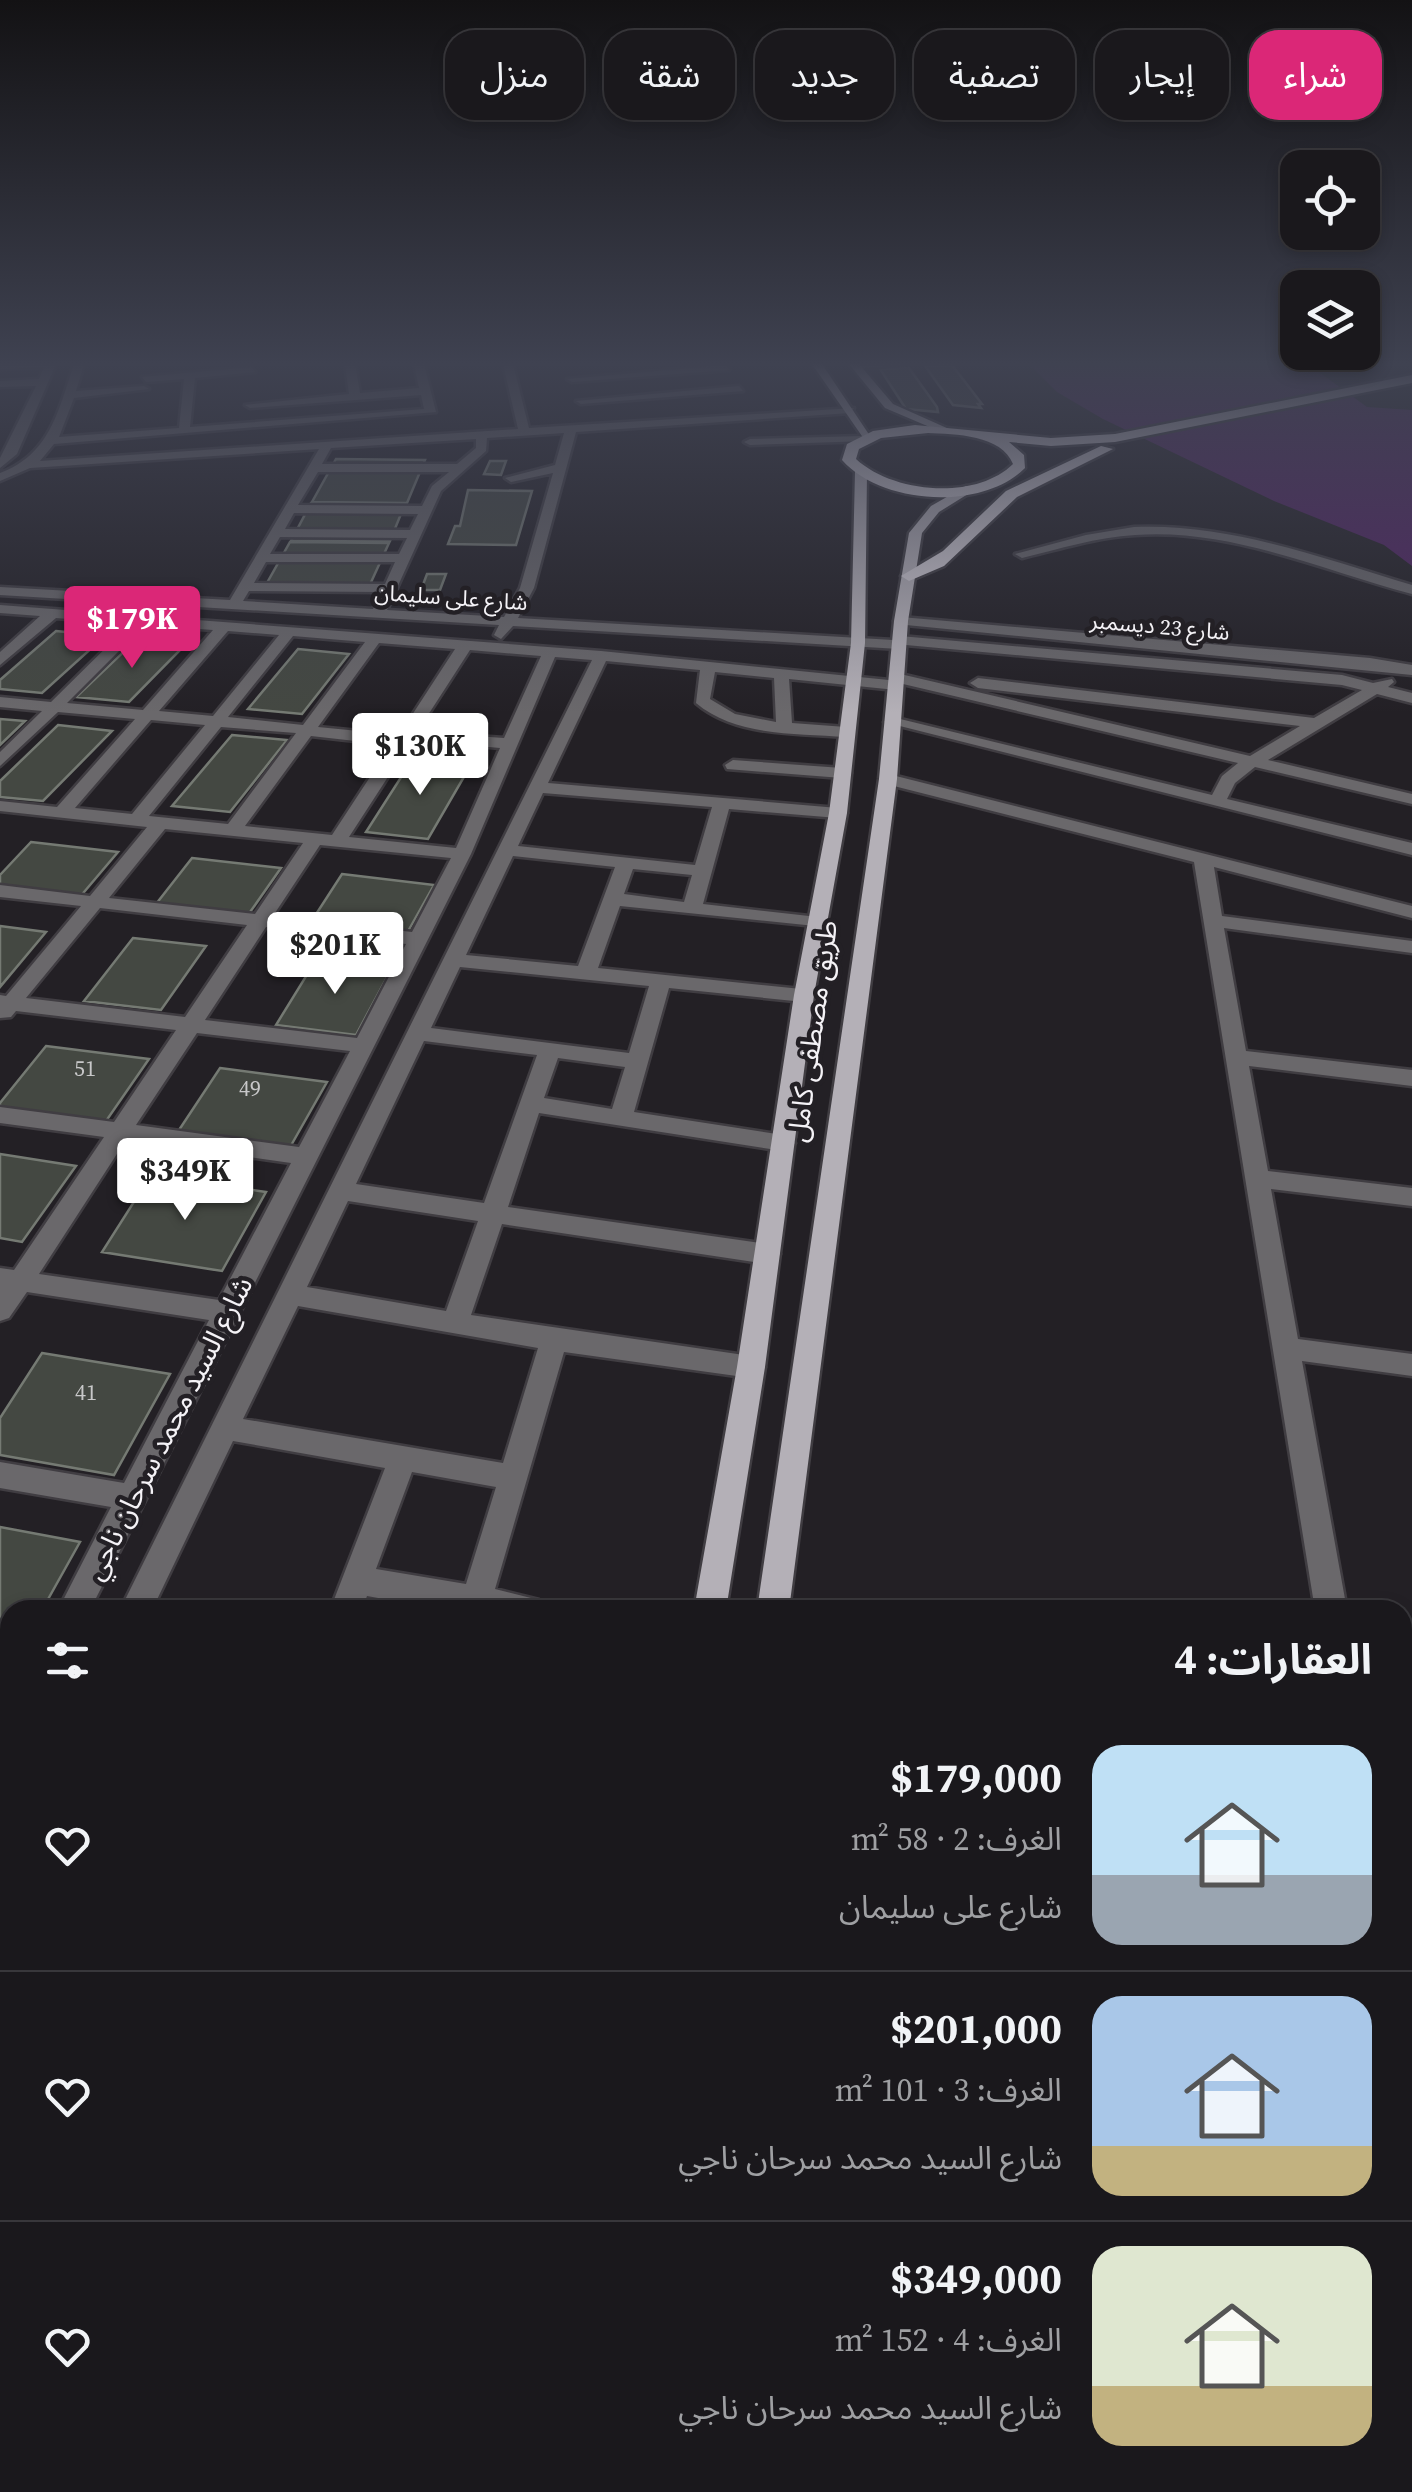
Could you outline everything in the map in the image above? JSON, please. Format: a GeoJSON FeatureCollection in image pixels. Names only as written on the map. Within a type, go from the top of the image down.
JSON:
{"type":"FeatureCollection","features":[{"type":"Feature","properties":{"kind":"highway"},"geometry":{"type":"LineString","coordinates":[[886,480],[909,488],[970,489],[998,480]]}},
{"type":"Feature","properties":{"kind":"highway"},"geometry":{"type":"LineString","coordinates":[[909,576],[948,559],[986,515],[1035,480]]}},
{"type":"Feature","properties":{"kind":"main road","name":"طريق مصطفى كامل"},"geometry":{"type":"LineString","coordinates":[[712,1600],[751,1368],[804,995],[838,813],[858,643],[861,480]]}},
{"type":"Feature","properties":{"kind":"main road","name":"طريق مصطفى كامل"},"geometry":{"type":"LineString","coordinates":[[773,1600],[888,780],[909,576],[920,523],[970,489]]}},
{"type":"Feature","properties":{"kind":"street"},"geometry":{"type":"LineString","coordinates":[[234,606],[307,480]]}},
{"type":"Feature","properties":{"kind":"street"},"geometry":{"type":"LineString","coordinates":[[292,506],[404,480]]}},
{"type":"Feature","properties":{"kind":"street"},"geometry":{"type":"LineString","coordinates":[[292,506],[437,480]]}},
{"type":"Feature","properties":{"kind":"street"},"geometry":{"type":"LineString","coordinates":[[378,614],[420,519],[443,480]]}},
{"type":"Feature","properties":{"kind":"street"},"geometry":{"type":"LineString","coordinates":[[494,648],[527,588],[557,480]]}},
{"type":"Feature","properties":{"kind":"street"},"geometry":{"type":"LineString","coordinates":[[292,506],[318,492]]}},
{"type":"Feature","properties":{"kind":"street"},"geometry":{"type":"LineString","coordinates":[[292,506],[420,519]]}},
{"type":"Feature","properties":{"kind":"street"},"geometry":{"type":"LineString","coordinates":[[292,506],[420,519]]}},
{"type":"Feature","properties":{"kind":"street"},"geometry":{"type":"LineString","coordinates":[[292,506],[420,519]]}},
{"type":"Feature","properties":{"kind":"street"},"geometry":{"type":"LineString","coordinates":[[258,565],[420,519]]}},
{"type":"Feature","properties":{"kind":"street"},"geometry":{"type":"LineString","coordinates":[[1022,554],[1123,532],[1179,532],[1312,560],[1412,590]]}},
{"type":"Feature","properties":{"kind":"street"},"geometry":{"type":"LineString","coordinates":[[258,565],[397,573]]}},
{"type":"Feature","properties":{"kind":"street"},"geometry":{"type":"LineString","coordinates":[[245,586],[390,588]]}},
{"type":"Feature","properties":{"kind":"street","name":"شارع على سليمان"},"geometry":{"type":"LineString","coordinates":[[0,591],[858,643],[900,635]]}},
{"type":"Feature","properties":{"kind":"street"},"geometry":{"type":"LineString","coordinates":[[0,609],[376,637],[854,680],[896,679],[1320,724]]}},
{"type":"Feature","properties":{"kind":"street"},"geometry":{"type":"LineString","coordinates":[[0,660],[53,613]]}},
{"type":"Feature","properties":{"kind":"street"},"geometry":{"type":"LineString","coordinates":[[0,760],[142,620]]}},
{"type":"Feature","properties":{"kind":"street"},"geometry":{"type":"LineString","coordinates":[[61,812],[224,626]]}},
{"type":"Feature","properties":{"kind":"street"},"geometry":{"type":"LineString","coordinates":[[137,820],[290,631]]}},
{"type":"Feature","properties":{"kind":"street","name":"شارع 23 ديسمبر"},"geometry":{"type":"LineString","coordinates":[[900,635],[1409,669]]}},
{"type":"Feature","properties":{"kind":"street","name":"شارع 23 ديسمبر"},"geometry":{"type":"LineString","coordinates":[[900,635],[1379,687],[1412,698]]}},
{"type":"Feature","properties":{"kind":"street"},"geometry":{"type":"LineString","coordinates":[[233,830],[376,637]]}},
{"type":"Feature","properties":{"kind":"street"},"geometry":{"type":"LineString","coordinates":[[0,1311],[10,1280],[120,1131],[260,921],[404,739],[465,646]]}},
{"type":"Feature","properties":{"kind":"street","name":"شارع السيد محمد سرحان ناجي"},"geometry":{"type":"LineString","coordinates":[[141,1600],[539,787],[558,692],[550,652]]}},
{"type":"Feature","properties":{"kind":"street","name":"شارع السيد محمد سرحان ناجي"},"geometry":{"type":"LineString","coordinates":[[79,1600],[462,854],[512,744],[558,692],[600,656]]}},
{"type":"Feature","properties":{"kind":"street"},"geometry":{"type":"LineString","coordinates":[[708,666],[702,700],[708,708],[736,720],[846,732]]}},
{"type":"Feature","properties":{"kind":"street"},"geometry":{"type":"LineString","coordinates":[[1217,801],[1228,780],[1254,760],[1409,669]]}},
{"type":"Feature","properties":{"kind":"street"},"geometry":{"type":"LineString","coordinates":[[781,673],[784,725]]}},
{"type":"Feature","properties":{"kind":"street"},"geometry":{"type":"LineString","coordinates":[[896,679],[1412,799]]}},
{"type":"Feature","properties":{"kind":"street"},"geometry":{"type":"LineString","coordinates":[[0,702],[388,741],[424,736],[512,744]]}},
{"type":"Feature","properties":{"kind":"street"},"geometry":{"type":"LineString","coordinates":[[892,722],[1412,849]]}},
{"type":"Feature","properties":{"kind":"street"},"geometry":{"type":"LineString","coordinates":[[733,766],[842,773]]}},
{"type":"Feature","properties":{"kind":"street"},"geometry":{"type":"LineString","coordinates":[[888,780],[1412,912]]}},
{"type":"Feature","properties":{"kind":"street"},"geometry":{"type":"LineString","coordinates":[[539,787],[838,813]]}},
{"type":"Feature","properties":{"kind":"street"},"geometry":{"type":"LineString","coordinates":[[692,909],[722,804]]}},
{"type":"Feature","properties":{"kind":"street"},"geometry":{"type":"LineString","coordinates":[[3,810],[61,812],[462,854]]}},
{"type":"Feature","properties":{"kind":"street"},"geometry":{"type":"LineString","coordinates":[[4,1008],[160,823]]}},
{"type":"Feature","properties":{"kind":"street"},"geometry":{"type":"LineString","coordinates":[[508,850],[703,871]]}},
{"type":"Feature","properties":{"kind":"street"},"geometry":{"type":"LineString","coordinates":[[1203,860],[1329,1600]]}},
{"type":"Feature","properties":{"kind":"street"},"geometry":{"type":"LineString","coordinates":[[585,974],[626,862]]}},
{"type":"Feature","properties":{"kind":"street"},"geometry":{"type":"LineString","coordinates":[[0,891],[418,939]]}},
{"type":"Feature","properties":{"kind":"street"},"geometry":{"type":"LineString","coordinates":[[613,899],[818,923]]}},
{"type":"Feature","properties":{"kind":"street"},"geometry":{"type":"LineString","coordinates":[[1214,921],[1412,947]]}},
{"type":"Feature","properties":{"kind":"street"},"geometry":{"type":"LineString","coordinates":[[454,960],[804,995]]}},
{"type":"Feature","properties":{"kind":"street"},"geometry":{"type":"LineString","coordinates":[[621,1118],[660,982]]}},
{"type":"Feature","properties":{"kind":"street"},"geometry":{"type":"LineString","coordinates":[[4,1008],[364,1046]]}},
{"type":"Feature","properties":{"kind":"street"},"geometry":{"type":"LineString","coordinates":[[418,1033],[637,1061]]}},
{"type":"Feature","properties":{"kind":"street"},"geometry":{"type":"LineString","coordinates":[[456,1322],[550,1050]]}},
{"type":"Feature","properties":{"kind":"street"},"geometry":{"type":"LineString","coordinates":[[1237,1057],[1412,1078]]}},
{"type":"Feature","properties":{"kind":"street"},"geometry":{"type":"LineString","coordinates":[[530,1104],[783,1142]]}},
{"type":"Feature","properties":{"kind":"street"},"geometry":{"type":"LineString","coordinates":[[0,1115],[307,1157]]}},
{"type":"Feature","properties":{"kind":"street"},"geometry":{"type":"LineString","coordinates":[[1258,1179],[1412,1197]]}},
{"type":"Feature","properties":{"kind":"street"},"geometry":{"type":"LineString","coordinates":[[340,1191],[767,1254]]}},
{"type":"Feature","properties":{"kind":"street"},"geometry":{"type":"LineString","coordinates":[[10,1280],[228,1312]]}},
{"type":"Feature","properties":{"kind":"street"},"geometry":{"type":"LineString","coordinates":[[288,1294],[554,1340],[751,1368]]}},
{"type":"Feature","properties":{"kind":"street"},"geometry":{"type":"LineString","coordinates":[[476,1600],[554,1340]]}},
{"type":"Feature","properties":{"kind":"street"},"geometry":{"type":"LineString","coordinates":[[1286,1348],[1412,1365]]}},
{"type":"Feature","properties":{"kind":"street"},"geometry":{"type":"LineString","coordinates":[[225,1428],[513,1477]]}},
{"type":"Feature","properties":{"kind":"street"},"geometry":{"type":"LineString","coordinates":[[350,1600],[402,1460]]}},
{"type":"Feature","properties":{"kind":"street"},"geometry":{"type":"LineString","coordinates":[[0,1475],[133,1498]]}},
{"type":"Feature","properties":{"kind":"street"},"geometry":{"type":"LineString","coordinates":[[357,1580],[470,1600]]}},
{"type":"Feature","properties":{"kind":"shaded area"},"geometry":{"type":"Polygon","coordinates":[[[1231,480],[1412,480],[1412,566],[1384,545],[1231,480]]]}},
{"type":"Feature","properties":{"kind":"building"},"geometry":{"type":"Polygon","coordinates":[[[324,480],[417,480],[407,503],[312,502],[324,480]]]}},
{"type":"Feature","properties":{"kind":"building"},"geometry":{"type":"Polygon","coordinates":[[[468,490],[532,491],[516,545],[448,544],[455,526],[460,526],[468,490]]]}},
{"type":"Feature","properties":{"kind":"building"},"geometry":{"type":"Polygon","coordinates":[[[311,503],[405,504],[390,541],[291,541],[311,503]]]}},
{"type":"Feature","properties":{"kind":"building"},"geometry":{"type":"Polygon","coordinates":[[[290,542],[389,543],[367,591],[263,590],[290,542]]]}},
{"type":"Feature","properties":{"kind":"building"},"geometry":{"type":"Polygon","coordinates":[[[427,574],[446,574],[440,590],[421,590],[427,574]]]}},
{"type":"Feature","properties":{"kind":"building"},"geometry":{"type":"Polygon","coordinates":[[[56,631],[105,636],[42,693],[0,689],[0,680],[56,631]]]}},
{"type":"Feature","properties":{"kind":"building"},"geometry":{"type":"Polygon","coordinates":[[[137,639],[186,644],[129,702],[76,697],[137,639]]]}},
{"type":"Feature","properties":{"kind":"building"},"geometry":{"type":"Polygon","coordinates":[[[298,649],[349,654],[302,714],[248,709],[298,649]]]}},
{"type":"Feature","properties":{"kind":"building"},"geometry":{"type":"Polygon","coordinates":[[[0,719],[25,721],[0,745],[0,719]]]}},
{"type":"Feature","properties":{"kind":"building"},"geometry":{"type":"Polygon","coordinates":[[[58,725],[112,731],[43,801],[0,797],[0,781],[58,725]]]}},
{"type":"Feature","properties":{"kind":"building"},"geometry":{"type":"Polygon","coordinates":[[[232,735],[287,740],[230,812],[172,806],[232,735]]]}},
{"type":"Feature","properties":{"kind":"building"},"geometry":{"type":"Polygon","coordinates":[[[414,757],[472,763],[428,839],[366,832],[414,757]]]}},
{"type":"Feature","properties":{"kind":"building"},"geometry":{"type":"Polygon","coordinates":[[[31,842],[118,852],[79,898],[0,888],[0,875],[31,842]]]}},
{"type":"Feature","properties":{"kind":"building"},"geometry":{"type":"Polygon","coordinates":[[[192,858],[281,868],[248,915],[156,904],[192,858]]]}},
{"type":"Feature","properties":{"kind":"building"},"geometry":{"type":"Polygon","coordinates":[[[342,874],[434,885],[407,933],[311,922],[342,874]]]}},
{"type":"Feature","properties":{"kind":"building"},"geometry":{"type":"Polygon","coordinates":[[[0,926],[46,932],[0,987],[0,926]]]}},
{"type":"Feature","properties":{"kind":"building"},"geometry":{"type":"Polygon","coordinates":[[[133,938],[206,946],[161,1010],[84,1001],[133,938]]]}},
{"type":"Feature","properties":{"kind":"building"},"geometry":{"type":"Polygon","coordinates":[[[316,960],[392,968],[356,1035],[276,1025],[316,960]]]}},
{"type":"Feature","properties":{"kind":"building"},"geometry":{"type":"Polygon","coordinates":[[[46,1046],[149,1059],[104,1124],[0,1109],[0,1103],[46,1046]]]}},
{"type":"Feature","properties":{"kind":"building"},"geometry":{"type":"Polygon","coordinates":[[[220,1068],[327,1082],[289,1149],[177,1133],[220,1068]]]}},
{"type":"Feature","properties":{"kind":"building"},"geometry":{"type":"Polygon","coordinates":[[[0,1154],[76,1166],[22,1242],[0,1238],[0,1154]]]}},
{"type":"Feature","properties":{"kind":"building"},"geometry":{"type":"Polygon","coordinates":[[[151,1175],[266,1192],[222,1271],[102,1252],[151,1175]]]}},
{"type":"Feature","properties":{"kind":"building"},"geometry":{"type":"Polygon","coordinates":[[[42,1353],[170,1374],[114,1475],[0,1455],[0,1418],[42,1353]]]}},
{"type":"Feature","properties":{"kind":"building"},"geometry":{"type":"Polygon","coordinates":[[[0,1527],[80,1542],[48,1600],[0,1600],[0,1527]]]}}]}
